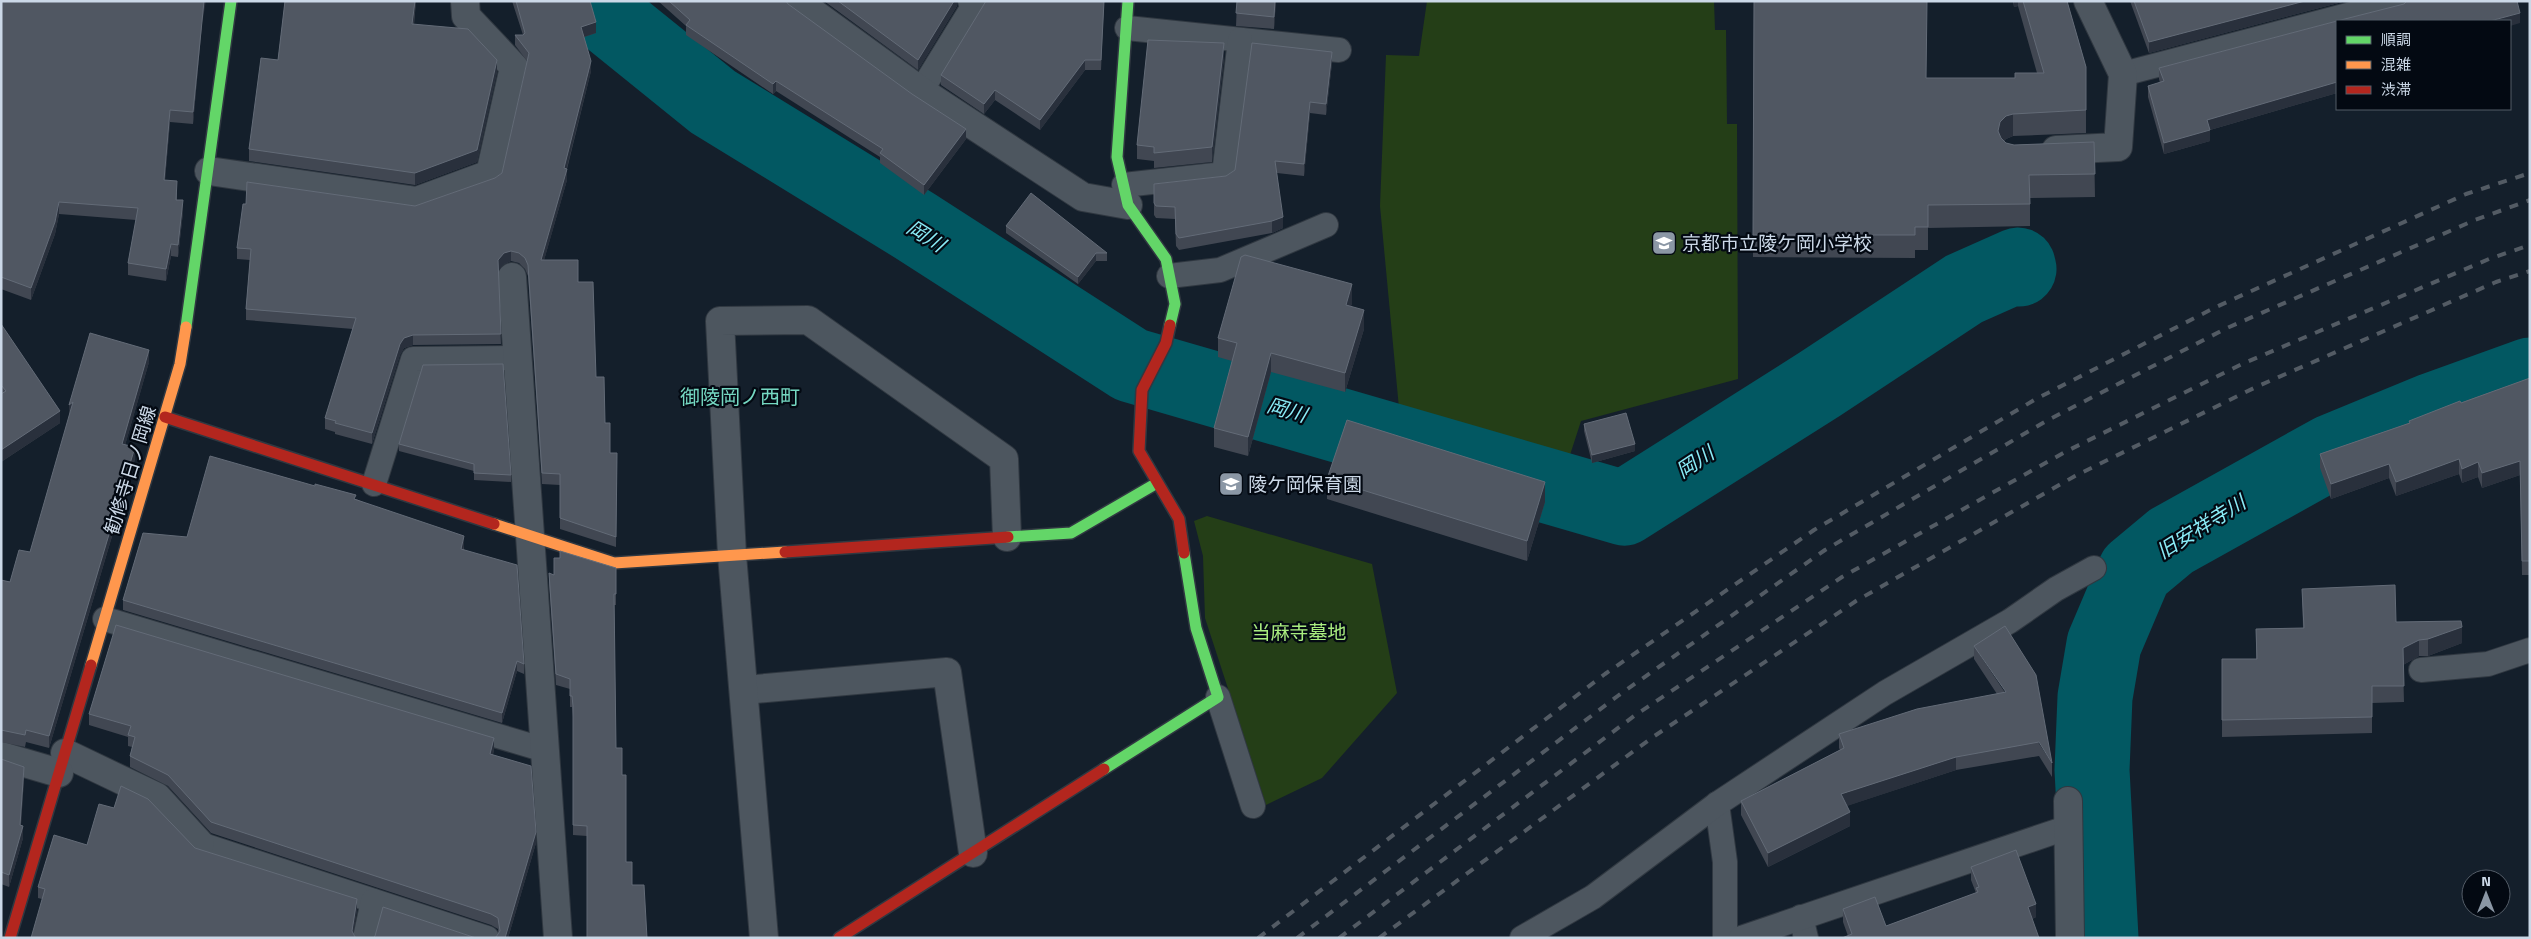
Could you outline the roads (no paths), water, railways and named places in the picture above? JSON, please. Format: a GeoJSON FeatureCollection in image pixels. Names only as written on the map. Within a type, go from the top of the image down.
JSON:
{"type":"FeatureCollection","features":[{"type":"Feature","properties":{"kind":"street","name":"勧修寺日ノ岡線"},"geometry":{"type":"LineString","coordinates":[[10,938],[180,364],[209,171],[230,1]]}},
{"type":"Feature","properties":{"kind":"street"},"geometry":{"type":"LineString","coordinates":[[209,171],[417,201],[490,174],[514,67],[466,16],[465,1]]}},
{"type":"Feature","properties":{"kind":"street"},"geometry":{"type":"LineString","coordinates":[[797,1],[921,91],[1083,197],[1126,195]]}},
{"type":"Feature","properties":{"kind":"street"},"geometry":{"type":"LineString","coordinates":[[839,938],[1218,697],[1196,628],[1179,519],[1139,451],[1142,390],[1166,344],[1175,304],[1166,259],[1126,195],[1117,157],[1128,1]]}},
{"type":"Feature","properties":{"kind":"street"},"geometry":{"type":"LineString","coordinates":[[2033,151],[2118,147],[2123,74],[2088,1]]}},
{"type":"Feature","properties":{"kind":"street"},"geometry":{"type":"LineString","coordinates":[[512,276],[558,938]]}},
{"type":"Feature","properties":{"kind":"street"},"geometry":{"type":"LineString","coordinates":[[764,938],[732,555],[720,321],[808,320],[1004,459],[1007,537]]}},
{"type":"Feature","properties":{"kind":"street"},"geometry":{"type":"LineString","coordinates":[[165,417],[614,563],[1071,533],[1157,483]]}},
{"type":"Feature","properties":{"kind":"street"},"geometry":{"type":"LineString","coordinates":[[744,690],[947,672],[973,852]]}},
{"type":"Feature","properties":{"kind":"street"},"geometry":{"type":"LineString","coordinates":[[1,756],[62,763],[157,797],[200,844]]}},
{"type":"Feature","properties":{"kind":"street"},"geometry":{"type":"LineString","coordinates":[[2068,814],[2070,938]]}},
{"type":"Feature","properties":{"kind":"lane"},"geometry":{"type":"LineString","coordinates":[[921,91],[974,5],[970,1]]}},
{"type":"Feature","properties":{"kind":"lane"},"geometry":{"type":"LineString","coordinates":[[2123,74],[2401,1]]}},
{"type":"Feature","properties":{"kind":"lane"},"geometry":{"type":"LineString","coordinates":[[1127,28],[1339,50]]}},
{"type":"Feature","properties":{"kind":"lane"},"geometry":{"type":"LineString","coordinates":[[1126,195],[1224,174],[1240,40]]}},
{"type":"Feature","properties":{"kind":"lane"},"geometry":{"type":"LineString","coordinates":[[1169,276],[1220,270],[1326,226]]}},
{"type":"Feature","properties":{"kind":"lane"},"geometry":{"type":"LineString","coordinates":[[374,484],[413,359],[517,358]]}},
{"type":"Feature","properties":{"kind":"lane"},"geometry":{"type":"LineString","coordinates":[[1522,938],[1593,897],[1717,804],[1885,692],[2010,622],[2056,589],[2094,568]]}},
{"type":"Feature","properties":{"kind":"lane"},"geometry":{"type":"LineString","coordinates":[[104,619],[545,750]]}},
{"type":"Feature","properties":{"kind":"lane"},"geometry":{"type":"LineString","coordinates":[[2421,670],[2488,664],[2530,650]]}},
{"type":"Feature","properties":{"kind":"lane"},"geometry":{"type":"LineString","coordinates":[[1218,697],[1253,806]]}},
{"type":"Feature","properties":{"kind":"lane"},"geometry":{"type":"LineString","coordinates":[[1717,804],[1725,862],[1725,938]]}},
{"type":"Feature","properties":{"kind":"lane"},"geometry":{"type":"LineString","coordinates":[[1740,938],[1803,928],[2068,814]]}},
{"type":"Feature","properties":{"kind":"lane"},"geometry":{"type":"LineString","coordinates":[[200,844],[487,938]]}},
{"type":"Feature","properties":{"kind":"lane"},"geometry":{"type":"LineString","coordinates":[[365,938],[373,901]]}},
{"type":"Feature","properties":{"kind":"waterway","name":"岡川"},"geometry":{"type":"LineString","coordinates":[[588,1],[713,102],[915,226],[1131,365],[1624,508],[1820,384],[1964,289],[2018,265],[2019,269]]}},
{"type":"Feature","properties":{"kind":"waterway","name":"旧安祥寺川"},"geometry":{"type":"LineString","coordinates":[[2101,938],[2092,770],[2095,697],[2104,644],[2135,571],[2171,541],[2331,452],[2433,410],[2530,375]]}},
{"type":"Feature","properties":{"kind":"railway"},"geometry":{"type":"LineString","coordinates":[[1258,938],[1605,674],[1814,530],[2036,399],[2216,307],[2466,194],[2530,173]]}},
{"type":"Feature","properties":{"kind":"railway"},"geometry":{"type":"LineString","coordinates":[[1297,938],[1619,695],[1825,550],[2048,420],[2227,328],[2475,220],[2530,200]]}},
{"type":"Feature","properties":{"kind":"railway"},"geometry":{"type":"LineString","coordinates":[[1339,938],[1634,716],[1842,577],[2065,452],[2242,364],[2489,259],[2530,245]]}},
{"type":"Feature","properties":{"kind":"railway"},"geometry":{"type":"LineString","coordinates":[[1379,938],[1653,737],[1856,601],[2075,476],[2256,387],[2496,282],[2530,271]]}},
{"type":"Feature","properties":{"kind":"place","name":"京都市立陵ケ岡小学校"},"geometry":{"type":"Point","coordinates":[1664,243]}},
{"type":"Feature","properties":{"kind":"place","name":"陵ケ岡保育園"},"geometry":{"type":"Point","coordinates":[1231,484]}},
{"type":"Feature","properties":{"kind":"district","name":"御陵岡ノ西町"},"geometry":{"type":"Point","coordinates":[740,397]}},
{"type":"Feature","properties":{"kind":"park label","name":"当麻寺墓地"},"geometry":{"type":"Point","coordinates":[1299,632]}}]}
